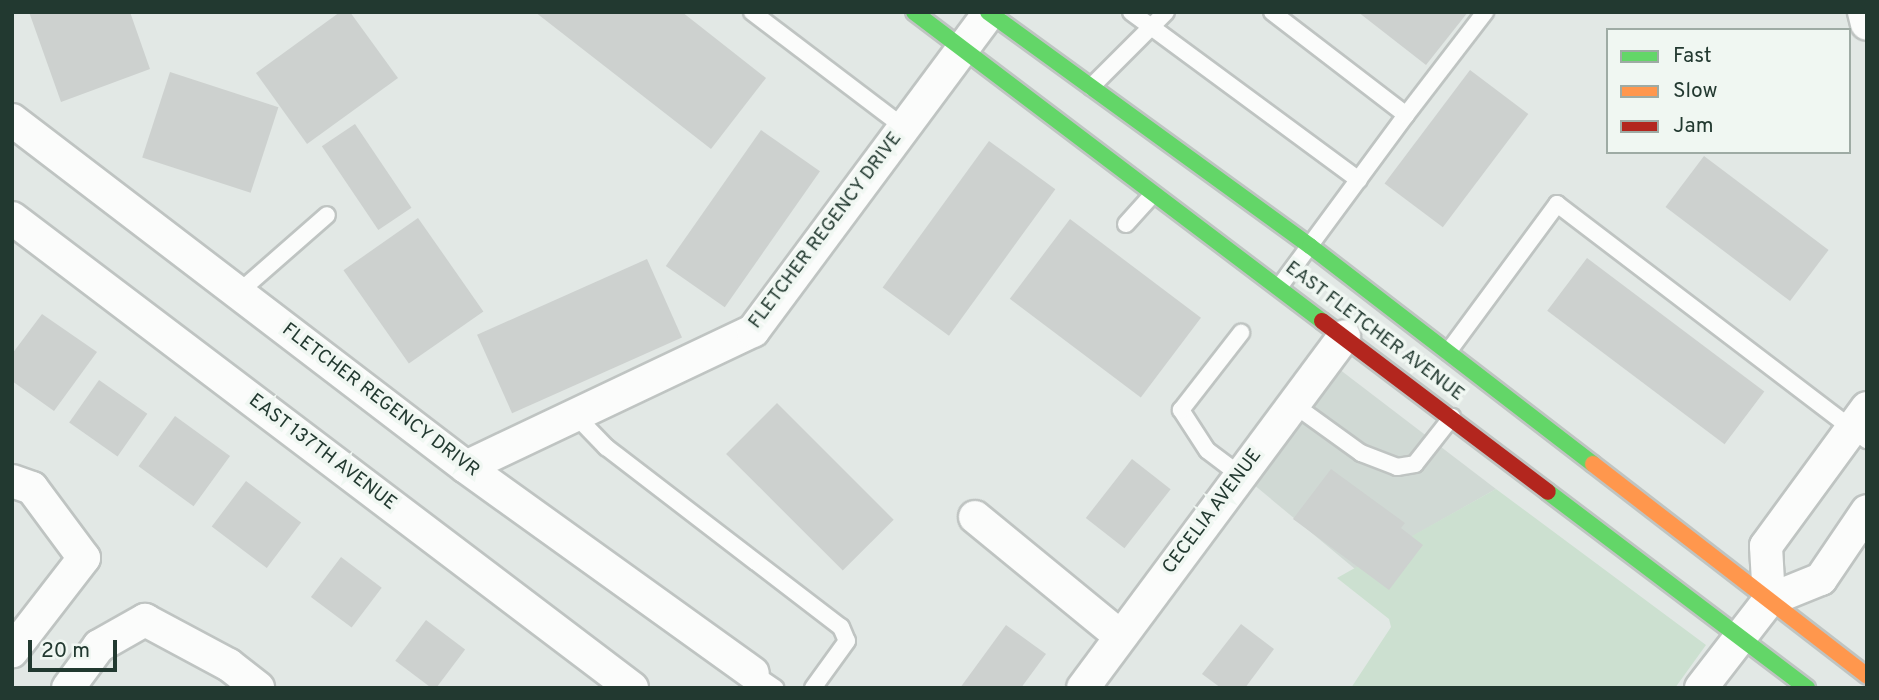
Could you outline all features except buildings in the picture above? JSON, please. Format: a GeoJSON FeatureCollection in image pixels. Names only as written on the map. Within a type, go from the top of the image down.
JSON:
{"type":"FeatureCollection","features":[{"type":"Feature","properties":{"kind":"main road","name":"EAST FLETCHER AVENUE"},"geometry":{"type":"LineString","coordinates":[[914,12],[1807,688]]}},
{"type":"Feature","properties":{"kind":"main road","name":"EAST FLETCHER AVENUE"},"geometry":{"type":"LineString","coordinates":[[989,13],[1310,246],[1446,354],[1613,477],[1867,676]]}},
{"type":"Feature","properties":{"kind":"main road"},"geometry":{"type":"LineString","coordinates":[[1344,336],[1407,362]]}},
{"type":"Feature","properties":{"kind":"main road"},"geometry":{"type":"LineString","coordinates":[[1546,451],[1613,477]]}},
{"type":"Feature","properties":{"kind":"street"},"geometry":{"type":"LineString","coordinates":[[1864,12],[1867,24]]}},
{"type":"Feature","properties":{"kind":"street","name":"FLETCHER REGENCY DRIVE"},"geometry":{"type":"LineString","coordinates":[[466,467],[753,331],[989,13]]}},
{"type":"Feature","properties":{"kind":"street","name":"FLETCHER REGENCY DRIVR"},"geometry":{"type":"LineString","coordinates":[[12,120],[466,467],[764,681]]}},
{"type":"Feature","properties":{"kind":"street","name":"EAST 137TH AVENUE"},"geometry":{"type":"LineString","coordinates":[[12,218],[632,688]]}},
{"type":"Feature","properties":{"kind":"street","name":"CECELIA AVENUE"},"geometry":{"type":"LineString","coordinates":[[1083,688],[1344,336]]}},
{"type":"Feature","properties":{"kind":"street"},"geometry":{"type":"LineString","coordinates":[[1769,600],[1766,546],[1861,426]]}},
{"type":"Feature","properties":{"kind":"street"},"geometry":{"type":"LineString","coordinates":[[12,481],[32,488],[84,558],[12,651]]}},
{"type":"Feature","properties":{"kind":"street"},"geometry":{"type":"LineString","coordinates":[[1701,688],[1769,600],[1821,579],[1867,512]]}},
{"type":"Feature","properties":{"kind":"street"},"geometry":{"type":"LineString","coordinates":[[975,517],[1121,636]]}},
{"type":"Feature","properties":{"kind":"street"},"geometry":{"type":"LineString","coordinates":[[68,688],[99,646],[145,620],[229,665],[258,688]]}},
{"type":"Feature","properties":{"kind":"lane"},"geometry":{"type":"LineString","coordinates":[[752,12],[905,128]]}},
{"type":"Feature","properties":{"kind":"lane"},"geometry":{"type":"LineString","coordinates":[[1131,12],[1359,180]]}},
{"type":"Feature","properties":{"kind":"lane"},"geometry":{"type":"LineString","coordinates":[[1091,87],[1152,30],[1167,12]]}},
{"type":"Feature","properties":{"kind":"lane"},"geometry":{"type":"LineString","coordinates":[[1272,12],[1406,116]]}},
{"type":"Feature","properties":{"kind":"lane"},"geometry":{"type":"LineString","coordinates":[[1279,287],[1485,12]]}},
{"type":"Feature","properties":{"kind":"lane"},"geometry":{"type":"LineString","coordinates":[[1126,224],[1155,192]]}},
{"type":"Feature","properties":{"kind":"lane"},"geometry":{"type":"LineString","coordinates":[[1446,354],[1557,204],[1861,426]]}},
{"type":"Feature","properties":{"kind":"lane"},"geometry":{"type":"LineString","coordinates":[[238,293],[327,215]]}},
{"type":"Feature","properties":{"kind":"lane"},"geometry":{"type":"LineString","coordinates":[[1240,475],[1207,450],[1181,410],[1241,332]]}},
{"type":"Feature","properties":{"kind":"lane"},"geometry":{"type":"LineString","coordinates":[[1293,404],[1360,453],[1397,467],[1415,464],[1452,417]]}},
{"type":"Feature","properties":{"kind":"lane"},"geometry":{"type":"LineString","coordinates":[[575,415],[606,447],[841,627],[847,641],[813,688]]}},
{"type":"Feature","properties":{"kind":"shaded area"},"geometry":{"type":"Polygon","coordinates":[[[1339,369],[1496,489],[1355,569],[1253,484],[1339,369]]]}},
{"type":"Feature","properties":{"kind":"green space"},"geometry":{"type":"Polygon","coordinates":[[[1496,489],[1706,645],[1675,688],[1351,688],[1391,627],[1389,619],[1337,578],[1496,489]]]}},
{"type":"Feature","properties":{"kind":"traffic: fast"},"geometry":{"type":"LineString","coordinates":[[914,12],[1322,321]]}},
{"type":"Feature","properties":{"kind":"traffic: fast"},"geometry":{"type":"LineString","coordinates":[[988,12],[1310,246],[1593,464]]}},
{"type":"Feature","properties":{"kind":"traffic: fast"},"geometry":{"type":"LineString","coordinates":[[1548,492],[1807,688]]}},
{"type":"Feature","properties":{"kind":"traffic: slow"},"geometry":{"type":"LineString","coordinates":[[1593,464],[1867,676]]}},
{"type":"Feature","properties":{"kind":"traffic: jam"},"geometry":{"type":"LineString","coordinates":[[1322,321],[1548,492]]}}]}
